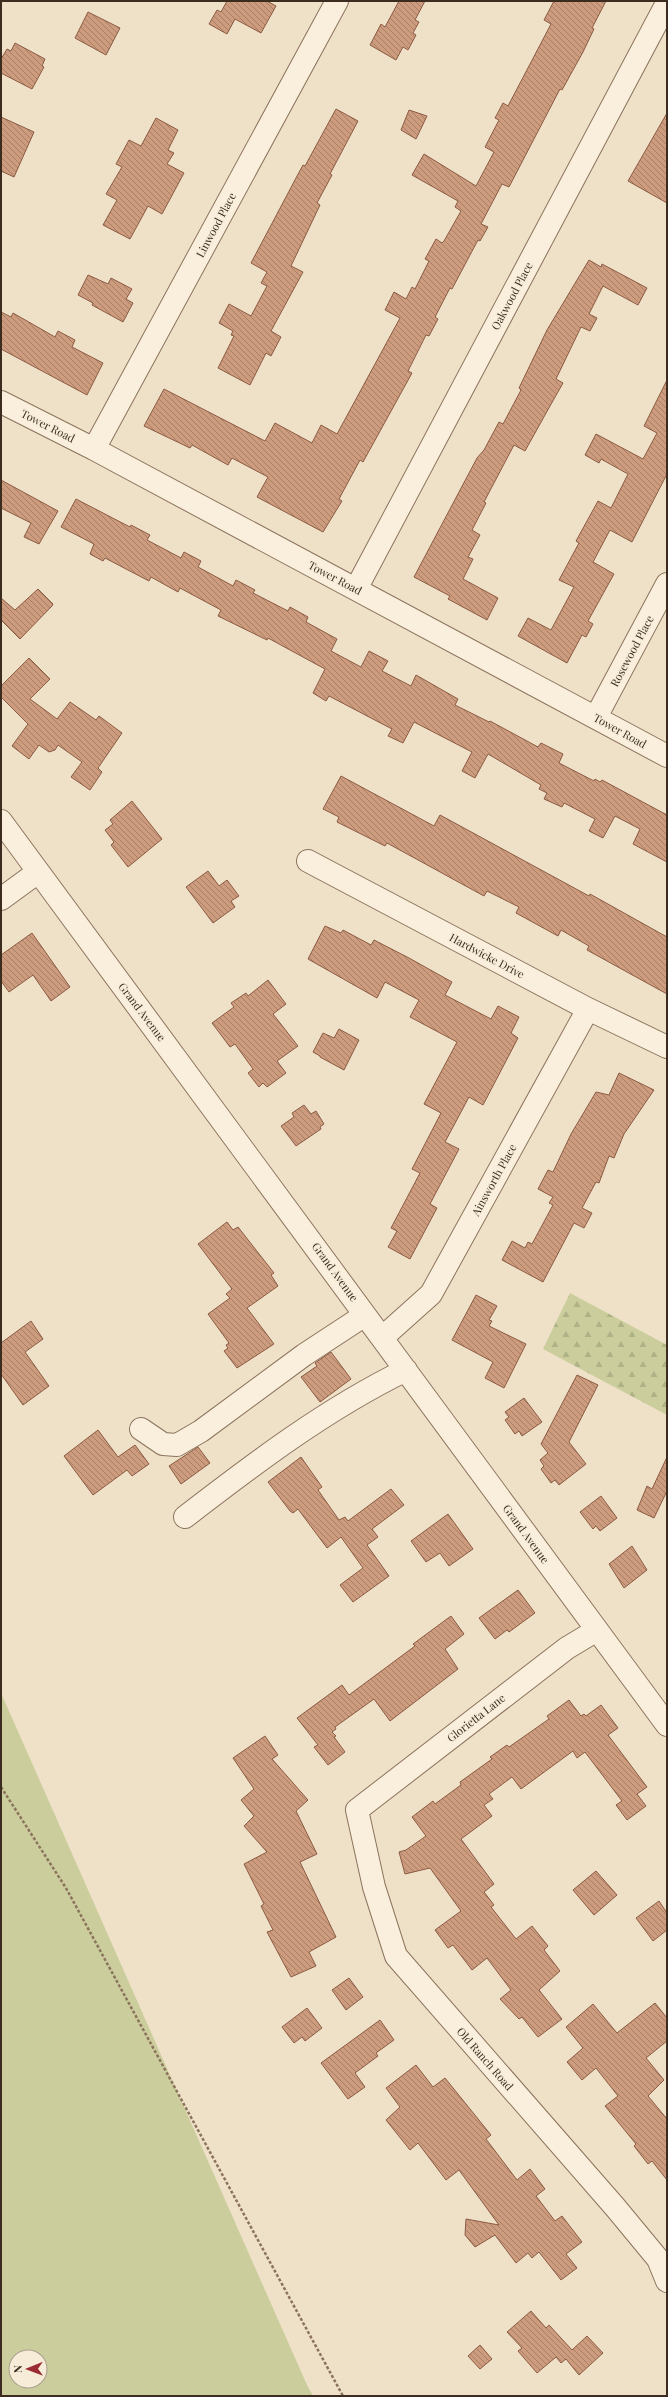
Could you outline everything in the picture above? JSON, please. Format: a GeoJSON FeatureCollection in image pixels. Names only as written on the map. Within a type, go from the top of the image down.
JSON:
{"type":"FeatureCollection","features":[{"type":"Feature","properties":{"kind":"street","name":"Linwood Place"},"geometry":{"type":"LineString","coordinates":[[94,449],[338,1]]}},
{"type":"Feature","properties":{"kind":"street","name":"Oakwood Place"},"geometry":{"type":"LineString","coordinates":[[356,589],[667,3]]}},
{"type":"Feature","properties":{"kind":"street","name":"Tower Road"},"geometry":{"type":"LineString","coordinates":[[1,402],[94,449],[667,756]]}},
{"type":"Feature","properties":{"kind":"street","name":"Rosewood Place"},"geometry":{"type":"LineString","coordinates":[[596,717],[667,584]]}},
{"type":"Feature","properties":{"kind":"street","name":"Grand Avenue"},"geometry":{"type":"LineString","coordinates":[[1,821],[365,1315],[384,1337],[406,1370],[597,1630],[664,1712]]}},
{"type":"Feature","properties":{"kind":"street","name":"Hardwicke Drive"},"geometry":{"type":"LineString","coordinates":[[308,861],[588,1010],[667,1047]]}},
{"type":"Feature","properties":{"kind":"street"},"geometry":{"type":"LineString","coordinates":[[1,898],[38,872]]}},
{"type":"Feature","properties":{"kind":"street","name":"Ainsworth Place"},"geometry":{"type":"LineString","coordinates":[[384,1337],[430,1294],[588,1010]]}},
{"type":"Feature","properties":{"kind":"street"},"geometry":{"type":"LineString","coordinates":[[141,1429],[163,1444],[177,1445],[201,1431],[304,1355],[365,1315]]}},
{"type":"Feature","properties":{"kind":"street"},"geometry":{"type":"LineString","coordinates":[[184,1517],[274,1448],[382,1382],[406,1370]]}},
{"type":"Feature","properties":{"kind":"street","name":"Glorietta Lane"},"geometry":{"type":"LineString","coordinates":[[357,1810],[567,1648],[597,1630]]}},
{"type":"Feature","properties":{"kind":"street","name":"Old Ranch Road"},"geometry":{"type":"LineString","coordinates":[[357,1810],[374,1887],[396,1956],[615,2207],[658,2259],[667,2281]]}},
{"type":"Feature","properties":{"kind":"path"},"geometry":{"type":"LineString","coordinates":[[1,1787],[66,1888],[343,2396]]}},
{"type":"Feature","properties":{"kind":"green space"},"geometry":{"type":"Polygon","coordinates":[[[570,1293],[667,1345],[667,1415],[543,1349],[570,1293]]]}},
{"type":"Feature","properties":{"kind":"green space"},"geometry":{"type":"Polygon","coordinates":[[[1,1693],[307,2385],[313,2396],[1,2396],[1,1693]]]}},
{"type":"Feature","properties":{"kind":"building"},"geometry":{"type":"Polygon","coordinates":[[[227,1],[267,1],[276,6],[261,33],[235,19],[227,34],[209,24],[217,10],[221,12],[227,1]]]}},
{"type":"Feature","properties":{"kind":"building"},"geometry":{"type":"Polygon","coordinates":[[[399,1],[425,1],[415,20],[419,22],[413,33],[416,35],[408,50],[403,47],[396,60],[370,45],[381,24],[385,27],[399,1]]]}},
{"type":"Feature","properties":{"kind":"building"},"geometry":{"type":"Polygon","coordinates":[[[554,1],[606,1],[592,28],[594,29],[583,52],[562,90],[560,89],[509,187],[502,184],[481,224],[488,227],[480,241],[478,240],[452,289],[450,288],[435,317],[438,319],[429,336],[426,335],[408,371],[412,373],[363,462],[360,460],[339,499],[342,501],[323,532],[257,497],[268,477],[232,458],[228,465],[192,445],[190,448],[144,426],[164,389],[265,441],[275,423],[312,443],[321,425],[337,434],[400,318],[385,310],[394,292],[406,299],[412,287],[415,289],[429,261],[425,259],[436,239],[442,243],[444,241],[461,211],[455,207],[458,201],[412,175],[424,154],[476,186],[494,152],[485,147],[499,120],[495,118],[503,103],[508,106],[551,24],[544,20],[554,1]]]}},
{"type":"Feature","properties":{"kind":"building"},"geometry":{"type":"Polygon","coordinates":[[[88,12],[120,28],[106,55],[75,38],[88,12]]]}},
{"type":"Feature","properties":{"kind":"building"},"geometry":{"type":"Polygon","coordinates":[[[15,43],[45,59],[42,66],[44,67],[32,89],[1,73],[1,59],[7,49],[11,51],[15,43]]]}},
{"type":"Feature","properties":{"kind":"building"},"geometry":{"type":"Polygon","coordinates":[[[336,109],[358,121],[330,174],[332,175],[317,203],[320,205],[291,266],[303,272],[271,331],[281,337],[271,356],[266,353],[250,385],[218,368],[234,336],[231,335],[233,331],[219,323],[229,304],[251,316],[267,286],[261,283],[267,272],[251,263],[303,165],[305,166],[336,109]]]}},
{"type":"Feature","properties":{"kind":"building"},"geometry":{"type":"Polygon","coordinates":[[[409,110],[427,116],[416,139],[401,130],[409,110]]]}},
{"type":"Feature","properties":{"kind":"building"},"geometry":{"type":"Polygon","coordinates":[[[667,113],[667,203],[628,181],[667,113]]]}},
{"type":"Feature","properties":{"kind":"building"},"geometry":{"type":"Polygon","coordinates":[[[1,117],[34,132],[14,177],[1,171],[1,117]]]}},
{"type":"Feature","properties":{"kind":"building"},"geometry":{"type":"Polygon","coordinates":[[[156,118],[178,130],[168,150],[174,153],[167,164],[184,173],[162,214],[148,206],[130,239],[103,225],[117,200],[106,194],[122,167],[116,164],[129,140],[141,146],[156,118]]]}},
{"type":"Feature","properties":{"kind":"building"},"geometry":{"type":"Polygon","coordinates":[[[589,260],[601,267],[602,264],[647,288],[638,305],[603,286],[589,314],[597,318],[590,331],[581,327],[556,379],[563,383],[525,451],[514,445],[484,502],[486,503],[472,530],[480,535],[468,557],[473,559],[463,579],[498,598],[487,620],[448,599],[450,596],[414,577],[477,458],[484,450],[499,422],[503,424],[521,390],[519,388],[547,330],[589,260]]]}},
{"type":"Feature","properties":{"kind":"building"},"geometry":{"type":"Polygon","coordinates":[[[88,275],[108,284],[111,278],[132,289],[126,299],[133,303],[123,322],[92,305],[93,303],[78,295],[88,275]]]}},
{"type":"Feature","properties":{"kind":"building"},"geometry":{"type":"Polygon","coordinates":[[[1,312],[11,317],[13,313],[55,337],[58,331],[75,340],[72,347],[103,363],[87,395],[1,349],[1,312]]]}},
{"type":"Feature","properties":{"kind":"building"},"geometry":{"type":"Polygon","coordinates":[[[667,380],[667,474],[632,542],[610,530],[593,562],[614,574],[588,621],[593,624],[586,637],[582,635],[567,663],[518,636],[528,618],[551,630],[574,587],[559,580],[579,543],[576,541],[598,501],[611,508],[628,474],[601,459],[599,463],[585,455],[596,434],[643,459],[657,433],[644,426],[667,380]]]}},
{"type":"Feature","properties":{"kind":"building"},"geometry":{"type":"Polygon","coordinates":[[[1,480],[58,511],[39,544],[24,537],[31,523],[1,508],[1,480]]]}},
{"type":"Feature","properties":{"kind":"building"},"geometry":{"type":"Polygon","coordinates":[[[76,499],[130,527],[131,525],[150,535],[147,540],[181,558],[184,552],[201,561],[198,567],[233,586],[236,580],[255,590],[253,593],[288,611],[290,607],[308,617],[306,622],[337,639],[331,651],[361,667],[369,651],[388,661],[382,671],[411,686],[416,675],[458,699],[455,705],[489,722],[490,721],[538,747],[541,743],[563,754],[559,763],[594,781],[595,779],[600,782],[602,780],[667,815],[667,862],[633,844],[640,829],[615,816],[603,838],[589,831],[595,819],[564,803],[562,807],[544,799],[547,793],[539,789],[541,785],[488,754],[475,778],[462,771],[472,752],[414,722],[403,743],[388,736],[392,729],[329,696],[326,701],[313,693],[325,669],[268,638],[267,640],[218,616],[221,610],[180,588],[178,592],[151,577],[149,581],[105,558],[103,561],[90,554],[94,544],[61,527],[76,499]]]}},
{"type":"Feature","properties":{"kind":"building"},"geometry":{"type":"Polygon","coordinates":[[[38,589],[53,604],[20,639],[1,620],[1,598],[15,610],[38,589]]]}},
{"type":"Feature","properties":{"kind":"building"},"geometry":{"type":"Polygon","coordinates":[[[29,658],[50,679],[30,699],[57,719],[70,702],[96,720],[99,716],[122,733],[98,768],[102,772],[90,790],[71,777],[82,762],[58,745],[55,750],[49,752],[39,745],[29,759],[12,746],[28,724],[1,697],[1,686],[29,658]]]}},
{"type":"Feature","properties":{"kind":"building"},"geometry":{"type":"Polygon","coordinates":[[[341,776],[434,826],[440,815],[589,896],[590,894],[667,937],[667,994],[587,950],[589,946],[561,930],[558,936],[516,913],[519,907],[487,891],[484,896],[387,843],[385,846],[337,822],[339,817],[323,809],[341,776]]]}},
{"type":"Feature","properties":{"kind":"building"},"geometry":{"type":"Polygon","coordinates":[[[132,801],[162,839],[128,867],[111,845],[114,842],[105,830],[113,824],[110,820],[132,801]]]}},
{"type":"Feature","properties":{"kind":"building"},"geometry":{"type":"Polygon","coordinates":[[[208,871],[219,886],[227,880],[239,896],[231,901],[235,907],[213,923],[186,887],[208,871]]]}},
{"type":"Feature","properties":{"kind":"building"},"geometry":{"type":"Polygon","coordinates":[[[325,926],[341,933],[343,930],[371,945],[374,940],[452,982],[445,995],[491,1019],[498,1006],[519,1017],[511,1033],[518,1038],[483,1105],[469,1097],[445,1142],[459,1149],[430,1204],[437,1208],[410,1259],[388,1247],[397,1231],[391,1228],[420,1173],[412,1169],[441,1113],[424,1104],[457,1042],[410,1017],[419,1000],[385,982],[377,998],[308,959],[325,926]]]}},
{"type":"Feature","properties":{"kind":"building"},"geometry":{"type":"Polygon","coordinates":[[[32,933],[70,987],[51,1001],[33,975],[9,992],[1,981],[1,955],[32,933]]]}},
{"type":"Feature","properties":{"kind":"building"},"geometry":{"type":"Polygon","coordinates":[[[268,980],[286,1004],[273,1014],[298,1046],[277,1061],[286,1073],[267,1087],[263,1083],[259,1087],[248,1073],[253,1069],[235,1044],[230,1047],[212,1023],[234,1007],[231,1003],[246,993],[248,996],[268,980]]]}},
{"type":"Feature","properties":{"kind":"building"},"geometry":{"type":"Polygon","coordinates":[[[339,1029],[359,1040],[344,1070],[313,1052],[323,1033],[334,1038],[339,1029]]]}},
{"type":"Feature","properties":{"kind":"building"},"geometry":{"type":"Polygon","coordinates":[[[619,1073],[654,1090],[624,1134],[614,1158],[609,1156],[599,1183],[596,1182],[582,1208],[592,1213],[584,1228],[574,1223],[543,1282],[502,1260],[512,1241],[525,1248],[528,1242],[532,1244],[553,1205],[549,1203],[553,1197],[538,1189],[548,1170],[553,1172],[571,1134],[596,1092],[609,1095],[619,1073]]]}},
{"type":"Feature","properties":{"kind":"building"},"geometry":{"type":"Polygon","coordinates":[[[304,1105],[311,1114],[316,1111],[324,1124],[320,1127],[321,1129],[296,1146],[281,1126],[294,1117],[292,1113],[304,1105]]]}},
{"type":"Feature","properties":{"kind":"building"},"geometry":{"type":"Polygon","coordinates":[[[227,1222],[233,1230],[238,1227],[274,1273],[271,1275],[278,1286],[247,1308],[274,1344],[237,1368],[224,1351],[228,1348],[226,1345],[229,1343],[208,1314],[230,1298],[226,1294],[232,1289],[198,1244],[227,1222]]]}},
{"type":"Feature","properties":{"kind":"building"},"geometry":{"type":"Polygon","coordinates":[[[476,1295],[497,1306],[489,1320],[492,1321],[489,1326],[526,1344],[504,1388],[485,1378],[493,1362],[452,1340],[476,1295]]]}},
{"type":"Feature","properties":{"kind":"building"},"geometry":{"type":"Polygon","coordinates":[[[31,1321],[43,1339],[25,1352],[49,1386],[23,1405],[1,1374],[1,1343],[31,1321]]]}},
{"type":"Feature","properties":{"kind":"building"},"geometry":{"type":"Polygon","coordinates":[[[331,1352],[351,1379],[320,1402],[301,1377],[317,1366],[315,1363],[331,1352]]]}},
{"type":"Feature","properties":{"kind":"building"},"geometry":{"type":"Polygon","coordinates":[[[577,1375],[598,1385],[569,1442],[586,1464],[559,1485],[555,1480],[551,1483],[541,1469],[544,1466],[540,1460],[548,1453],[541,1444],[577,1375]]]}},
{"type":"Feature","properties":{"kind":"building"},"geometry":{"type":"Polygon","coordinates":[[[524,1398],[542,1422],[522,1436],[519,1431],[515,1434],[505,1420],[509,1417],[505,1412],[524,1398]]]}},
{"type":"Feature","properties":{"kind":"building"},"geometry":{"type":"Polygon","coordinates":[[[98,1430],[118,1457],[135,1445],[149,1464],[132,1476],[127,1470],[93,1495],[64,1456],[98,1430]]]}},
{"type":"Feature","properties":{"kind":"building"},"geometry":{"type":"Polygon","coordinates":[[[198,1447],[210,1463],[181,1484],[169,1466],[198,1447]]]}},
{"type":"Feature","properties":{"kind":"building"},"geometry":{"type":"Polygon","coordinates":[[[301,1457],[322,1487],[318,1490],[339,1520],[345,1517],[348,1521],[391,1489],[404,1505],[372,1529],[378,1537],[367,1545],[389,1576],[353,1602],[340,1585],[363,1568],[341,1537],[327,1548],[298,1509],[293,1513],[290,1511],[268,1482],[301,1457]]]}},
{"type":"Feature","properties":{"kind":"building"},"geometry":{"type":"Polygon","coordinates":[[[667,1457],[667,1491],[654,1518],[637,1510],[647,1486],[652,1489],[667,1457]]]}},
{"type":"Feature","properties":{"kind":"building"},"geometry":{"type":"Polygon","coordinates":[[[601,1496],[617,1518],[600,1531],[596,1526],[593,1529],[580,1512],[601,1496]]]}},
{"type":"Feature","properties":{"kind":"building"},"geometry":{"type":"Polygon","coordinates":[[[448,1514],[473,1549],[449,1566],[440,1553],[426,1562],[411,1541],[448,1514]]]}},
{"type":"Feature","properties":{"kind":"building"},"geometry":{"type":"Polygon","coordinates":[[[632,1546],[647,1570],[624,1588],[609,1564],[632,1546]]]}},
{"type":"Feature","properties":{"kind":"building"},"geometry":{"type":"Polygon","coordinates":[[[518,1590],[535,1613],[509,1632],[507,1630],[495,1639],[479,1618],[518,1590]]]}},
{"type":"Feature","properties":{"kind":"building"},"geometry":{"type":"Polygon","coordinates":[[[451,1616],[464,1634],[445,1649],[458,1669],[390,1721],[374,1699],[335,1727],[336,1729],[332,1732],[336,1736],[334,1737],[345,1752],[328,1765],[314,1747],[318,1745],[297,1718],[342,1685],[349,1695],[415,1646],[413,1644],[451,1616]]]}},
{"type":"Feature","properties":{"kind":"building"},"geometry":{"type":"Polygon","coordinates":[[[569,1700],[581,1716],[584,1714],[586,1716],[601,1705],[618,1728],[608,1735],[647,1787],[637,1794],[646,1806],[627,1820],[616,1805],[622,1801],[585,1752],[577,1758],[573,1751],[521,1789],[512,1777],[489,1794],[493,1799],[484,1805],[492,1816],[461,1839],[494,1884],[484,1892],[494,1905],[491,1907],[516,1939],[532,1926],[548,1946],[544,1950],[560,1971],[539,1990],[562,2019],[538,2037],[522,2017],[519,2019],[500,1999],[511,1990],[487,1958],[472,1970],[453,1945],[448,1948],[435,1930],[461,1911],[430,1868],[405,1874],[399,1852],[406,1850],[426,1836],[412,1817],[433,1801],[435,1804],[461,1785],[460,1782],[492,1759],[490,1757],[507,1745],[509,1747],[549,1719],[547,1716],[569,1700]]]}},
{"type":"Feature","properties":{"kind":"building"},"geometry":{"type":"Polygon","coordinates":[[[265,1736],[278,1755],[272,1759],[308,1800],[296,1811],[317,1854],[300,1862],[336,1937],[309,1952],[316,1966],[291,1977],[267,1932],[273,1930],[261,1906],[264,1904],[244,1864],[267,1852],[244,1826],[254,1816],[241,1800],[254,1789],[233,1758],[265,1736]]]}},
{"type":"Feature","properties":{"kind":"building"},"geometry":{"type":"Polygon","coordinates":[[[596,1871],[617,1895],[594,1915],[573,1890],[596,1871]]]}},
{"type":"Feature","properties":{"kind":"building"},"geometry":{"type":"Polygon","coordinates":[[[659,1901],[667,1913],[667,1930],[653,1941],[636,1918],[659,1901]]]}},
{"type":"Feature","properties":{"kind":"building"},"geometry":{"type":"Polygon","coordinates":[[[349,1978],[363,1997],[346,2010],[332,1990],[349,1978]]]}},
{"type":"Feature","properties":{"kind":"building"},"geometry":{"type":"Polygon","coordinates":[[[655,2003],[667,2018],[667,2041],[646,2058],[664,2080],[648,2096],[667,2119],[667,2180],[652,2161],[648,2164],[634,2146],[636,2144],[605,2106],[618,2096],[596,2068],[582,2080],[567,2062],[583,2048],[566,2027],[593,2004],[617,2033],[655,2003]]]}},
{"type":"Feature","properties":{"kind":"building"},"geometry":{"type":"Polygon","coordinates":[[[307,2008],[322,2028],[305,2041],[302,2037],[294,2043],[282,2027],[307,2008]]]}},
{"type":"Feature","properties":{"kind":"building"},"geometry":{"type":"Polygon","coordinates":[[[380,2020],[394,2040],[376,2053],[378,2056],[355,2073],[365,2087],[348,2099],[321,2063],[380,2020]]]}},
{"type":"Feature","properties":{"kind":"building"},"geometry":{"type":"Polygon","coordinates":[[[416,2065],[433,2087],[445,2078],[491,2135],[486,2139],[517,2180],[530,2169],[545,2189],[536,2196],[555,2221],[562,2216],[582,2242],[566,2254],[577,2268],[561,2280],[539,2252],[532,2258],[528,2253],[516,2263],[495,2235],[475,2247],[465,2235],[466,2219],[499,2225],[459,2170],[446,2180],[418,2143],[410,2150],[386,2120],[400,2107],[386,2088],[416,2065]]]}},
{"type":"Feature","properties":{"kind":"building"},"geometry":{"type":"Polygon","coordinates":[[[531,2311],[546,2328],[549,2325],[572,2350],[587,2336],[603,2353],[579,2375],[566,2359],[561,2363],[556,2357],[537,2373],[518,2351],[522,2348],[507,2332],[531,2311]]]}},
{"type":"Feature","properties":{"kind":"building"},"geometry":{"type":"Polygon","coordinates":[[[480,2345],[492,2359],[480,2369],[468,2356],[480,2345]]]}}]}
